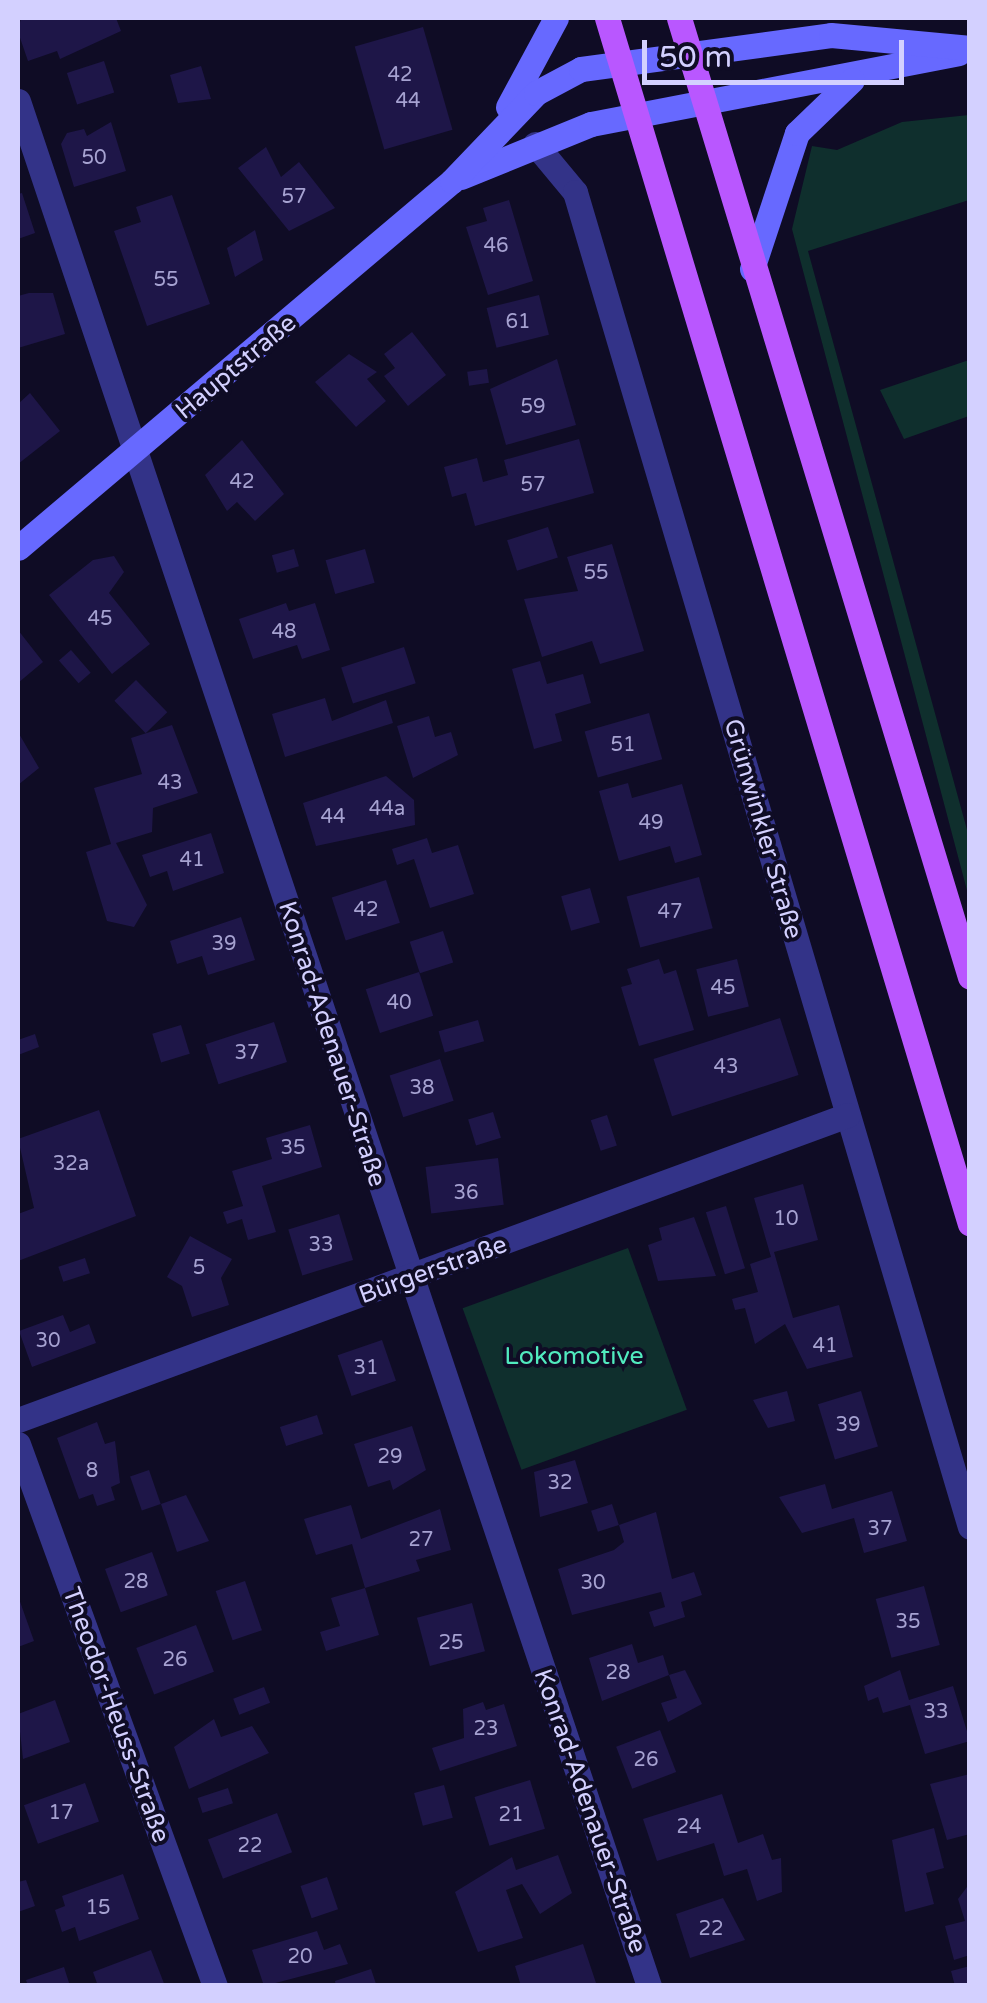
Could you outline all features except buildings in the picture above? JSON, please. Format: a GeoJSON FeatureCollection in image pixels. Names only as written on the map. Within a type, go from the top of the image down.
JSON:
{"type":"FeatureCollection","features":[{"type":"Feature","properties":{"kind":"main road"},"geometry":{"type":"LineString","coordinates":[[607,18],[970,1224]]}},
{"type":"Feature","properties":{"kind":"main road"},"geometry":{"type":"LineString","coordinates":[[679,18],[970,977]]}},
{"type":"Feature","properties":{"kind":"street"},"geometry":{"type":"LineString","coordinates":[[495,128],[556,18]]}},
{"type":"Feature","properties":{"kind":"street"},"geometry":{"type":"LineString","coordinates":[[786,18],[831,35],[970,49]]}},
{"type":"Feature","properties":{"kind":"street","name":"Hauptstraße"},"geometry":{"type":"LineString","coordinates":[[18,548],[135,453],[452,181],[495,128],[536,93],[620,60],[831,35]]}},
{"type":"Feature","properties":{"kind":"street","name":"Hauptstraße"},"geometry":{"type":"LineString","coordinates":[[452,181],[535,144],[636,114],[852,80],[970,49]]}},
{"type":"Feature","properties":{"kind":"street"},"geometry":{"type":"LineString","coordinates":[[752,268],[798,133],[852,80]]}},
{"type":"Feature","properties":{"kind":"street","name":"Konrad-Adenauer-Straße"},"geometry":{"type":"LineString","coordinates":[[18,101],[649,1986]]}},
{"type":"Feature","properties":{"kind":"street","name":"Grünwinkler Straße"},"geometry":{"type":"LineString","coordinates":[[535,144],[574,192],[970,1526]]}},
{"type":"Feature","properties":{"kind":"street","name":"Bürgerstraße"},"geometry":{"type":"LineString","coordinates":[[18,1420],[411,1279],[848,1115]]}},
{"type":"Feature","properties":{"kind":"street","name":"Theodor-Heuss-Straße"},"geometry":{"type":"LineString","coordinates":[[18,1444],[215,1986]]}},
{"type":"Feature","properties":{"kind":"green space"},"geometry":{"type":"Polygon","coordinates":[[[969,115],[969,200],[808,251],[969,837],[969,898],[792,229],[812,146],[837,150],[902,122],[969,115]]]}},
{"type":"Feature","properties":{"kind":"green space"},"geometry":{"type":"Polygon","coordinates":[[[969,360],[969,416],[904,439],[880,390],[969,360]]]}},
{"type":"Feature","properties":{"kind":"green space","name":"Lokomotive"},"geometry":{"type":"Polygon","coordinates":[[[628,1248],[687,1410],[521,1470],[463,1308],[628,1248]]]}}]}
